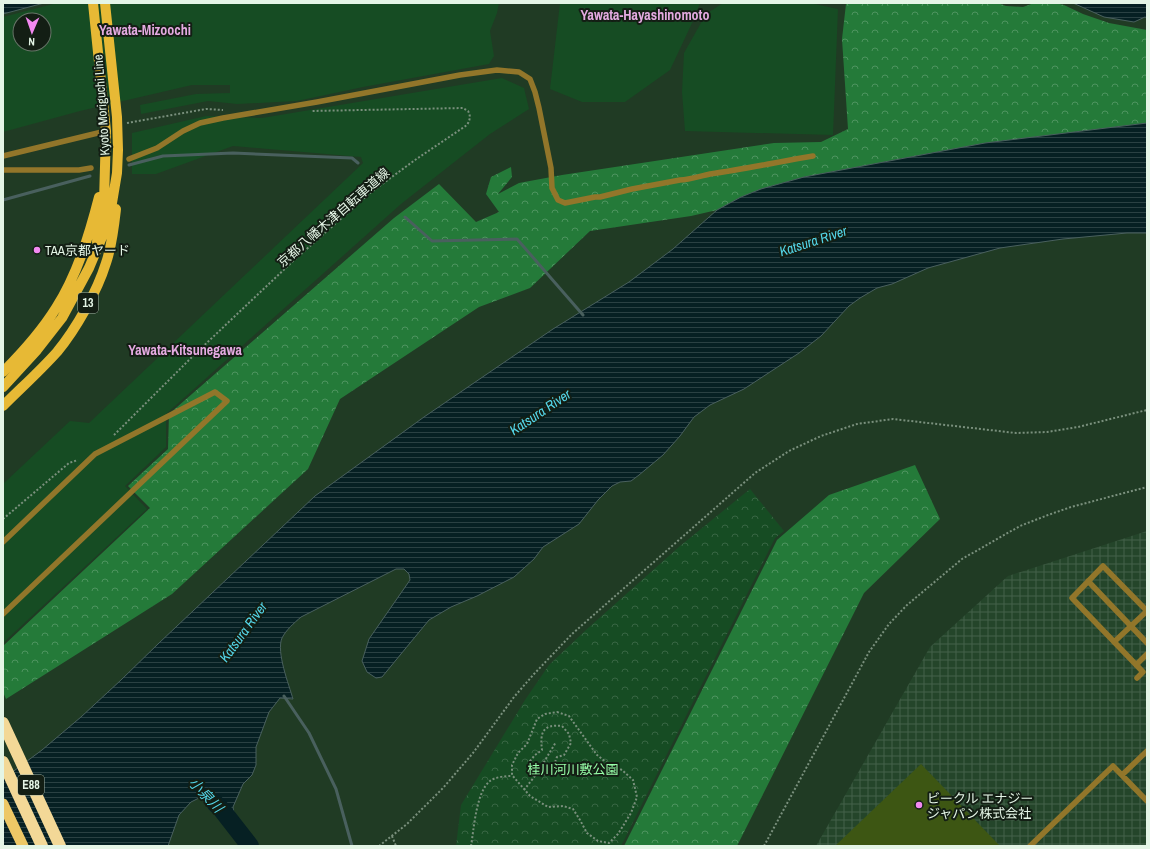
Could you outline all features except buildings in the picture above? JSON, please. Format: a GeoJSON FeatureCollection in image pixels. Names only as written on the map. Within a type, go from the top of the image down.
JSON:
{"type":"FeatureCollection","features":[{"type":"Feature","properties":{"kind":"highway","name":"E88"},"geometry":{"type":"LineString","coordinates":[[3,723],[60,846]]}},
{"type":"Feature","properties":{"kind":"highway","name":"E88"},"geometry":{"type":"LineString","coordinates":[[3,762],[42,846]]}},
{"type":"Feature","properties":{"kind":"highway"},"geometry":{"type":"LineString","coordinates":[[3,804],[23,846]]}},
{"type":"Feature","properties":{"kind":"main road","name":"Kyoto Moriguchi Line"},"geometry":{"type":"LineString","coordinates":[[93,3],[106,131],[104,202],[98,228],[96,250]]}},
{"type":"Feature","properties":{"kind":"main road","name":"Kyoto Moriguchi Line"},"geometry":{"type":"LineString","coordinates":[[3,386],[37,350],[62,318],[89,268],[105,230],[111,209],[117,173],[120,121],[105,3]]}},
{"type":"Feature","properties":{"kind":"main road","name":"13"},"geometry":{"type":"LineString","coordinates":[[3,406],[57,351],[78,320],[95,289],[106,263],[114,231],[117,173]]}},
{"type":"Feature","properties":{"kind":"main road","name":"13"},"geometry":{"type":"LineString","coordinates":[[3,372],[20,355],[38,333],[56,308],[66,290],[77,268],[86,242],[104,176]]}},
{"type":"Feature","properties":{"kind":"lane"},"geometry":{"type":"LineString","coordinates":[[129,158],[157,148],[183,131],[200,123],[460,75],[497,70],[519,72],[530,79],[539,108],[551,168],[552,188],[558,200],[565,203],[600,197],[632,189],[813,156]]}},
{"type":"Feature","properties":{"kind":"lane"},"geometry":{"type":"LineString","coordinates":[[3,156],[106,131]]}},
{"type":"Feature","properties":{"kind":"lane"},"geometry":{"type":"LineString","coordinates":[[3,170],[80,170],[91,168]]}},
{"type":"Feature","properties":{"kind":"lane"},"geometry":{"type":"LineString","coordinates":[[3,542],[95,454],[215,392],[227,401],[3,614]]}},
{"type":"Feature","properties":{"kind":"lane"},"geometry":{"type":"LineString","coordinates":[[1114,642],[1147,611],[1103,566],[1072,598],[1114,642],[1136,665],[1143,672],[1137,678]]}},
{"type":"Feature","properties":{"kind":"lane"},"geometry":{"type":"LineString","coordinates":[[1088,581],[1147,643]]}},
{"type":"Feature","properties":{"kind":"lane"},"geometry":{"type":"LineString","coordinates":[[1136,665],[1147,654]]}},
{"type":"Feature","properties":{"kind":"lane"},"geometry":{"type":"LineString","coordinates":[[1122,775],[1147,751]]}},
{"type":"Feature","properties":{"kind":"lane"},"geometry":{"type":"LineString","coordinates":[[1030,846],[1113,766],[1147,801]]}},
{"type":"Feature","properties":{"kind":"path","name":"京都八幡木津自転車道線"},"geometry":{"type":"LineString","coordinates":[[112,437],[195,354],[292,262],[370,193],[467,125],[470,117],[468,111],[463,108],[310,112]]}},
{"type":"Feature","properties":{"kind":"path"},"geometry":{"type":"LineString","coordinates":[[120,121],[206,109],[227,110]]}},
{"type":"Feature","properties":{"kind":"path"},"geometry":{"type":"LineString","coordinates":[[379,846],[408,824],[443,788],[473,753],[514,697],[572,634],[755,473],[789,451],[821,436],[857,424],[893,419],[1016,433],[1047,432],[1078,427],[1147,410]]}},
{"type":"Feature","properties":{"kind":"path"},"geometry":{"type":"LineString","coordinates":[[3,519],[69,463],[95,454]]}},
{"type":"Feature","properties":{"kind":"path"},"geometry":{"type":"LineString","coordinates":[[764,846],[870,652],[889,624],[907,605],[962,559],[1020,526],[1065,509],[1147,487]]}},
{"type":"Feature","properties":{"kind":"path"},"geometry":{"type":"LineString","coordinates":[[556,712],[570,716],[597,755],[607,764],[622,770],[633,780],[637,797],[631,813],[618,834],[609,843],[598,841],[587,833],[573,809],[563,806],[548,807],[530,796],[512,776],[512,765],[518,753],[527,744],[537,719],[545,714],[556,712]]}},
{"type":"Feature","properties":{"kind":"path"},"geometry":{"type":"LineString","coordinates":[[553,726],[562,726],[569,734],[571,743],[568,749],[564,755],[557,757],[555,767],[551,771],[545,775],[538,772],[532,769],[530,761],[542,750],[541,736],[545,729],[553,726]]}},
{"type":"Feature","properties":{"kind":"path"},"geometry":{"type":"LineString","coordinates":[[524,790],[538,772],[556,742]]}},
{"type":"Feature","properties":{"kind":"path"},"geometry":{"type":"LineString","coordinates":[[471,846],[477,806],[484,789],[490,781],[512,776]]}},
{"type":"Feature","properties":{"kind":"path"},"geometry":{"type":"LineString","coordinates":[[392,836],[396,846]]}},
{"type":"Feature","properties":{"kind":"shaded area"},"geometry":{"type":"Polygon","coordinates":[[[1147,531],[1147,846],[816,846],[930,647],[1008,576],[1147,531]]]}},
{"type":"Feature","properties":{"kind":"green space"},"geometry":{"type":"Polygon","coordinates":[[[57,3],[499,3],[490,31],[494,56],[489,64],[363,87],[297,101],[237,104],[208,101],[141,114],[140,105],[196,94],[230,93],[230,85],[192,85],[80,111],[3,132],[3,17],[12,15],[12,52],[52,52],[52,12],[22,12],[57,3]]]}},
{"type":"Feature","properties":{"kind":"green space"},"geometry":{"type":"Polygon","coordinates":[[[560,3],[700,3],[670,70],[625,102],[582,102],[550,89],[560,3]]]}},
{"type":"Feature","properties":{"kind":"green space"},"geometry":{"type":"Polygon","coordinates":[[[723,3],[810,3],[838,9],[833,135],[685,131],[682,92],[684,53],[706,14],[723,3]]]}},
{"type":"Feature","properties":{"kind":"green space"},"geometry":{"type":"Polygon","coordinates":[[[844,3],[998,3],[1006,6],[1023,7],[1034,3],[1055,3],[1064,5],[1083,14],[1109,23],[1147,30],[1147,123],[985,143],[804,177],[761,189],[741,197],[717,210],[691,216],[590,231],[530,288],[479,307],[340,399],[308,469],[172,594],[6,699],[3,692],[3,646],[150,508],[128,486],[168,449],[169,414],[394,218],[439,184],[476,222],[499,212],[486,194],[491,177],[511,167],[512,177],[498,194],[519,183],[562,175],[774,143],[821,142],[848,129],[842,39],[846,4],[844,3]]]}},
{"type":"Feature","properties":{"kind":"green space"},"geometry":{"type":"Polygon","coordinates":[[[502,78],[524,88],[529,109],[490,134],[401,204],[166,414],[166,447],[125,486],[147,509],[3,643],[3,484],[70,421],[89,423],[363,163],[361,157],[233,146],[156,174],[132,174],[132,133],[206,116],[262,118],[502,78]]]}},
{"type":"Feature","properties":{"kind":"green space"},"geometry":{"type":"Polygon","coordinates":[[[915,465],[940,519],[864,593],[737,846],[624,846],[777,540],[829,495],[915,465]]]}},
{"type":"Feature","properties":{"kind":"green space","name":"桂川河川敷公園"},"geometry":{"type":"Polygon","coordinates":[[[750,489],[784,531],[775,538],[621,846],[456,846],[461,805],[525,700],[549,665],[680,546],[750,489]]]}},
{"type":"Feature","properties":{"kind":"water"},"geometry":{"type":"Polygon","coordinates":[[[3,3],[44,3],[3,14],[3,3]]]}},
{"type":"Feature","properties":{"kind":"water"},"geometry":{"type":"Polygon","coordinates":[[[1073,3],[1147,3],[1147,18],[1145,17],[1134,22],[1104,17],[1073,3]]]}},
{"type":"Feature","properties":{"kind":"water","name":"Katsura River"},"geometry":{"type":"Polygon","coordinates":[[[1147,123],[1147,233],[1127,233],[1063,239],[1000,248],[928,268],[892,284],[877,288],[849,306],[821,336],[799,353],[744,389],[710,405],[694,417],[663,455],[631,481],[620,482],[612,486],[598,500],[579,524],[543,547],[534,559],[514,577],[477,596],[451,607],[429,620],[382,677],[376,678],[367,672],[362,661],[369,639],[410,580],[409,574],[404,569],[396,569],[301,617],[286,632],[282,638],[281,644],[282,660],[293,699],[280,698],[269,712],[256,747],[256,765],[252,775],[243,784],[233,807],[235,820],[226,826],[209,805],[199,798],[191,802],[179,815],[168,846],[3,846],[3,779],[42,750],[81,717],[315,496],[424,417],[553,329],[629,282],[673,249],[717,210],[741,197],[761,189],[804,177],[985,143],[1147,123]]]}},
{"type":"Feature","properties":{"kind":"waterway"},"geometry":{"type":"LineString","coordinates":[[129,165],[163,156],[233,153],[352,158],[358,163]]}},
{"type":"Feature","properties":{"kind":"waterway"},"geometry":{"type":"LineString","coordinates":[[3,200],[90,176]]}},
{"type":"Feature","properties":{"kind":"waterway"},"geometry":{"type":"LineString","coordinates":[[405,217],[432,241],[517,239],[583,315]]}},
{"type":"Feature","properties":{"kind":"waterway"},"geometry":{"type":"LineString","coordinates":[[284,696],[309,733],[336,789],[352,846]]}},
{"type":"Feature","properties":{"kind":"waterway","name":"小泉川"},"geometry":{"type":"LineString","coordinates":[[215,803],[250,846]]}},
{"type":"Feature","properties":{"kind":"place","name":"TAA京都ヤード"},"geometry":{"type":"Point","coordinates":[37,250]}},
{"type":"Feature","properties":{"kind":"place","name":"ビークル エナジー ジャパン株式会社"},"geometry":{"type":"Point","coordinates":[919,805]}},
{"type":"Feature","properties":{"kind":"district","name":"Yawata-Hayashinomoto"},"geometry":{"type":"Point","coordinates":[645,15]}},
{"type":"Feature","properties":{"kind":"district","name":"Yawata-Mizoochi"},"geometry":{"type":"Point","coordinates":[145,30]}},
{"type":"Feature","properties":{"kind":"district","name":"Yawata-Kitsunegawa"},"geometry":{"type":"Point","coordinates":[185,350]}}]}
